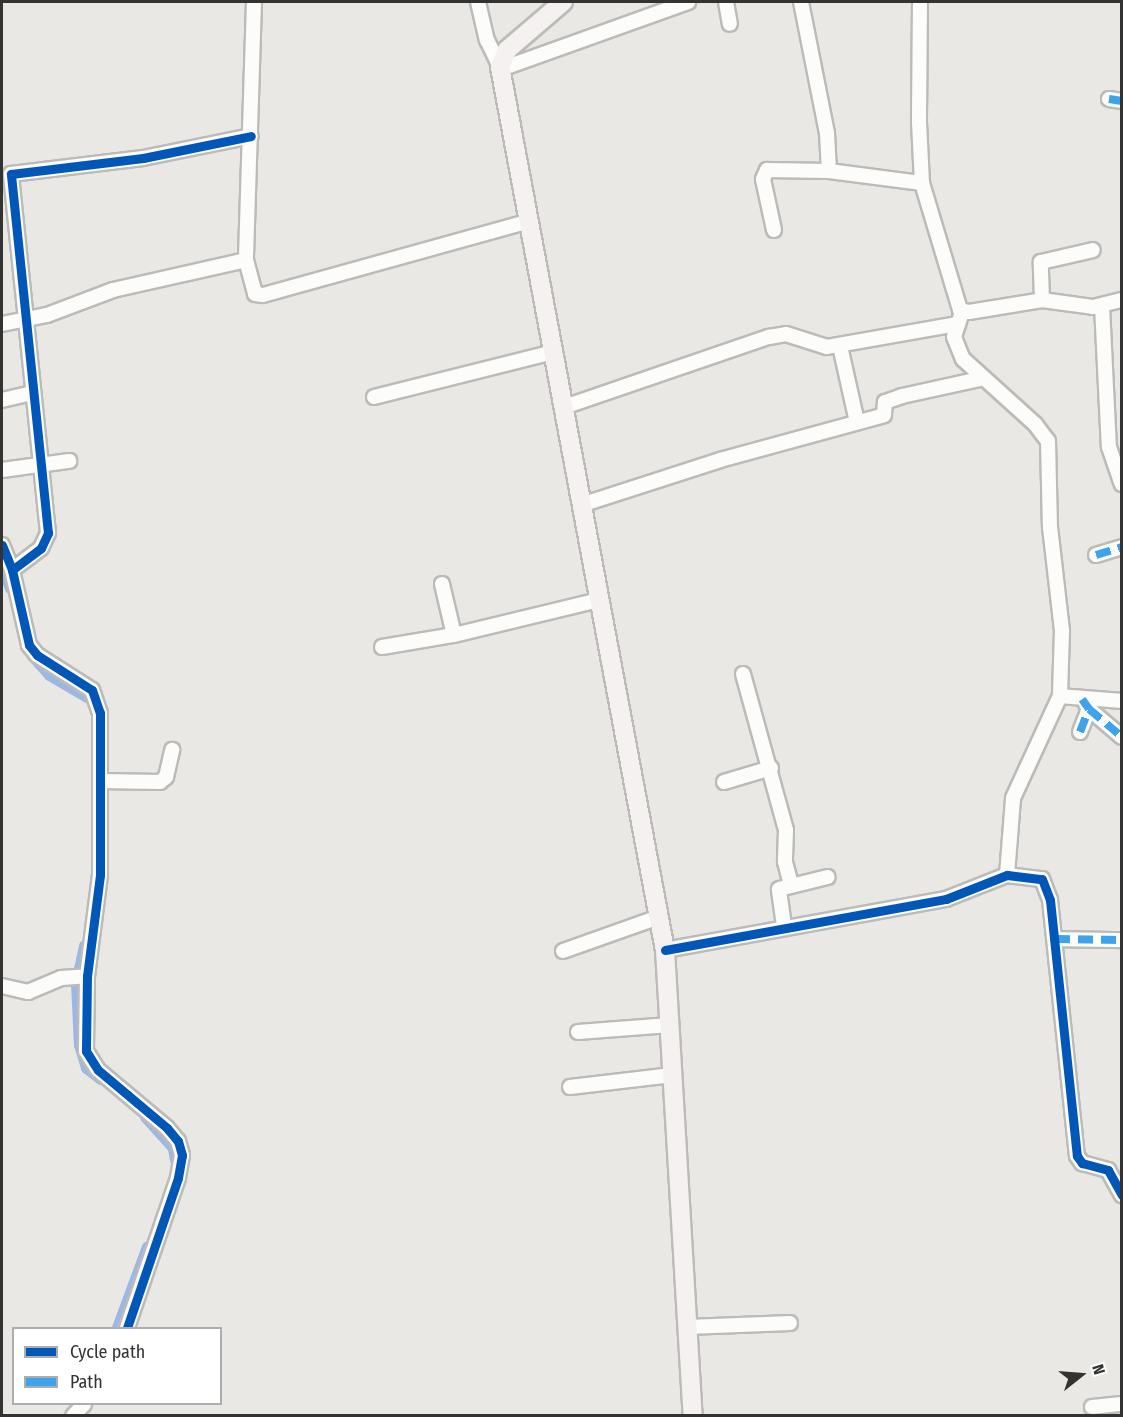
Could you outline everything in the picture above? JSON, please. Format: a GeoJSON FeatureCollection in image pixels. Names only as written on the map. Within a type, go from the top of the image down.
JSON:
{"type":"FeatureCollection","features":[{"type":"Feature","properties":{"kind":"main road"},"geometry":{"type":"LineString","coordinates":[[563,2],[507,50],[501,68],[665,950],[693,1416]]}},
{"type":"Feature","properties":{"kind":"street"},"geometry":{"type":"LineString","coordinates":[[254,2],[246,260],[252,290],[260,296],[529,221]]}},
{"type":"Feature","properties":{"kind":"street"},"geometry":{"type":"LineString","coordinates":[[478,2],[488,40],[501,68],[688,2]]}},
{"type":"Feature","properties":{"kind":"street"},"geometry":{"type":"LineString","coordinates":[[726,2],[730,24]]}},
{"type":"Feature","properties":{"kind":"street"},"geometry":{"type":"LineString","coordinates":[[801,2],[827,133],[829,171]]}},
{"type":"Feature","properties":{"kind":"street"},"geometry":{"type":"LineString","coordinates":[[920,2],[919,122],[922,183],[960,318],[954,337],[958,352],[980,379],[1035,424],[1048,441],[1050,527],[1062,631],[1060,696],[1012,798],[1007,875]]}},
{"type":"Feature","properties":{"kind":"street"},"geometry":{"type":"LineString","coordinates":[[12,570],[41,548],[48,537],[6,174],[143,158],[250,136]]}},
{"type":"Feature","properties":{"kind":"street"},"geometry":{"type":"LineString","coordinates":[[774,230],[765,172],[829,171],[922,183]]}},
{"type":"Feature","properties":{"kind":"street"},"geometry":{"type":"LineString","coordinates":[[1042,300],[1041,262],[1093,250]]}},
{"type":"Feature","properties":{"kind":"street"},"geometry":{"type":"LineString","coordinates":[[2,324],[24,320],[113,290],[246,260]]}},
{"type":"Feature","properties":{"kind":"street"},"geometry":{"type":"LineString","coordinates":[[564,407],[782,334],[814,346],[840,346],[1042,300],[1102,306],[1122,300]]}},
{"type":"Feature","properties":{"kind":"street"},"geometry":{"type":"LineString","coordinates":[[1102,306],[1109,447],[1122,484]]}},
{"type":"Feature","properties":{"kind":"street"},"geometry":{"type":"LineString","coordinates":[[840,346],[857,422]]}},
{"type":"Feature","properties":{"kind":"street"},"geometry":{"type":"LineString","coordinates":[[374,397],[553,352]]}},
{"type":"Feature","properties":{"kind":"street"},"geometry":{"type":"LineString","coordinates":[[581,505],[720,460],[884,415],[888,400],[980,379]]}},
{"type":"Feature","properties":{"kind":"street"},"geometry":{"type":"LineString","coordinates":[[2,400],[33,393]]}},
{"type":"Feature","properties":{"kind":"street"},"geometry":{"type":"LineString","coordinates":[[2,470],[69,461]]}},
{"type":"Feature","properties":{"kind":"street"},"geometry":{"type":"LineString","coordinates":[[2,545],[12,570],[29,645],[96,696],[100,713],[101,781],[97,913],[80,976],[88,1057],[98,1070],[167,1128],[178,1141],[182,1155],[178,1178],[128,1327]]}},
{"type":"Feature","properties":{"kind":"street"},"geometry":{"type":"LineString","coordinates":[[1096,555],[1122,547]]}},
{"type":"Feature","properties":{"kind":"street"},"geometry":{"type":"LineString","coordinates":[[442,584],[454,635]]}},
{"type":"Feature","properties":{"kind":"street"},"geometry":{"type":"LineString","coordinates":[[382,647],[454,635],[599,600]]}},
{"type":"Feature","properties":{"kind":"street"},"geometry":{"type":"LineString","coordinates":[[742,674],[771,768],[786,830],[785,862],[791,885]]}},
{"type":"Feature","properties":{"kind":"street"},"geometry":{"type":"LineString","coordinates":[[1060,696],[1086,704],[1122,701]]}},
{"type":"Feature","properties":{"kind":"street"},"geometry":{"type":"LineString","coordinates":[[1080,732],[1086,704]]}},
{"type":"Feature","properties":{"kind":"street"},"geometry":{"type":"LineString","coordinates":[[1086,704],[1122,737]]}},
{"type":"Feature","properties":{"kind":"street"},"geometry":{"type":"LineString","coordinates":[[101,781],[160,782],[166,777],[172,750]]}},
{"type":"Feature","properties":{"kind":"street"},"geometry":{"type":"LineString","coordinates":[[724,782],[771,768]]}},
{"type":"Feature","properties":{"kind":"street"},"geometry":{"type":"LineString","coordinates":[[665,950],[784,926],[946,899],[1007,875],[1037,877],[1044,882],[1055,939],[1077,1156],[1082,1163],[1108,1170],[1122,1195]]}},
{"type":"Feature","properties":{"kind":"street"},"geometry":{"type":"LineString","coordinates":[[784,926],[779,890],[828,877]]}},
{"type":"Feature","properties":{"kind":"street"},"geometry":{"type":"LineString","coordinates":[[563,951],[660,917]]}},
{"type":"Feature","properties":{"kind":"street"},"geometry":{"type":"LineString","coordinates":[[1055,939],[1122,940]]}},
{"type":"Feature","properties":{"kind":"street"},"geometry":{"type":"LineString","coordinates":[[2,986],[28,992],[80,976]]}},
{"type":"Feature","properties":{"kind":"street"},"geometry":{"type":"LineString","coordinates":[[578,1032],[670,1025]]}},
{"type":"Feature","properties":{"kind":"street"},"geometry":{"type":"LineString","coordinates":[[570,1087],[672,1075]]}},
{"type":"Feature","properties":{"kind":"street"},"geometry":{"type":"LineString","coordinates":[[688,1327],[790,1323]]}},
{"type":"Feature","properties":{"kind":"street"},"geometry":{"type":"LineString","coordinates":[[1092,1407],[1122,1404]]}},
{"type":"Feature","properties":{"kind":"waterway"},"geometry":{"type":"LineString","coordinates":[[2,565],[11,588]]}},
{"type":"Feature","properties":{"kind":"waterway"},"geometry":{"type":"LineString","coordinates":[[32,655],[50,675],[89,698]]}},
{"type":"Feature","properties":{"kind":"waterway"},"geometry":{"type":"LineString","coordinates":[[85,946],[77,984],[80,1045],[87,1068],[101,1079]]}},
{"type":"Feature","properties":{"kind":"waterway"},"geometry":{"type":"LineString","coordinates":[[146,1117],[174,1148],[176,1160]]}},
{"type":"Feature","properties":{"kind":"waterway"},"geometry":{"type":"LineString","coordinates":[[118,1327],[148,1247]]}},
{"type":"Feature","properties":{"kind":"marked path"},"geometry":{"type":"LineString","coordinates":[[1109,99],[1122,101]]}},
{"type":"Feature","properties":{"kind":"marked path"},"geometry":{"type":"LineString","coordinates":[[1096,555],[1122,547]]}},
{"type":"Feature","properties":{"kind":"marked path"},"geometry":{"type":"LineString","coordinates":[[1080,732],[1089,709],[1082,699]]}},
{"type":"Feature","properties":{"kind":"marked path"},"geometry":{"type":"LineString","coordinates":[[1089,709],[1122,737]]}},
{"type":"Feature","properties":{"kind":"marked path"},"geometry":{"type":"LineString","coordinates":[[1055,939],[1122,940]]}},
{"type":"Feature","properties":{"kind":"cycle path"},"geometry":{"type":"LineString","coordinates":[[12,570],[41,548],[48,533],[11,174],[143,158],[251,136]]}},
{"type":"Feature","properties":{"kind":"cycle path"},"geometry":{"type":"LineString","coordinates":[[2,545],[12,570],[29,645],[37,655],[92,690],[100,713],[100,875],[87,976],[86,1051],[98,1070],[167,1128],[178,1141],[182,1155],[178,1178],[127,1327]]}},
{"type":"Feature","properties":{"kind":"cycle path"},"geometry":{"type":"LineString","coordinates":[[665,950],[946,899],[1007,875],[1042,879],[1050,900],[1077,1156],[1082,1163],[1108,1170],[1122,1195]]}}]}
